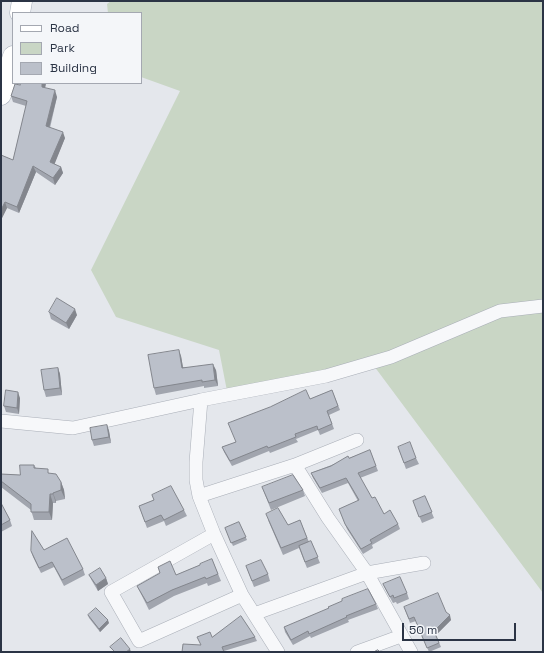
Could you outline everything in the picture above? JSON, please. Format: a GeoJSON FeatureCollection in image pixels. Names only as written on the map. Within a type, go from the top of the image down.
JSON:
{"type":"FeatureCollection","features":[{"type":"Feature","properties":{"kind":"main road"},"geometry":{"type":"LineString","coordinates":[[20,12],[22,1]]}},
{"type":"Feature","properties":{"kind":"main road"},"geometry":{"type":"LineString","coordinates":[[1,95],[12,59]]}},
{"type":"Feature","properties":{"kind":"street"},"geometry":{"type":"LineString","coordinates":[[1,421],[73,428],[201,400],[326,376],[391,357],[500,311],[543,306]]}},
{"type":"Feature","properties":{"kind":"street"},"geometry":{"type":"LineString","coordinates":[[201,400],[196,462],[196,480],[199,496],[214,534],[242,595],[278,652]]}},
{"type":"Feature","properties":{"kind":"street"},"geometry":{"type":"LineString","coordinates":[[199,496],[294,464],[357,440]]}},
{"type":"Feature","properties":{"kind":"street"},"geometry":{"type":"LineString","coordinates":[[294,464],[328,518],[367,573],[411,652]]}},
{"type":"Feature","properties":{"kind":"street"},"geometry":{"type":"LineString","coordinates":[[214,534],[112,592],[139,641],[216,605],[242,595]]}},
{"type":"Feature","properties":{"kind":"street"},"geometry":{"type":"LineString","coordinates":[[254,614],[367,573],[424,563]]}},
{"type":"Feature","properties":{"kind":"street"},"geometry":{"type":"LineString","coordinates":[[357,652],[401,636]]}},
{"type":"Feature","properties":{"kind":"green space"},"geometry":{"type":"Polygon","coordinates":[[[111,1],[543,1],[543,593],[374,366],[227,391],[219,350],[116,317],[91,270],[180,91],[142,77],[142,12],[108,12],[107,4],[111,1]]]}},
{"type":"Feature","properties":{"kind":"building"},"geometry":{"type":"Polygon","coordinates":[[[15,84],[42,84],[42,87],[55,90],[46,126],[63,132],[50,162],[61,167],[53,178],[33,166],[17,207],[5,202],[1,210],[1,155],[13,160],[27,101],[11,96],[15,84]]]}},
{"type":"Feature","properties":{"kind":"building"},"geometry":{"type":"Polygon","coordinates":[[[57,298],[75,309],[66,323],[49,312],[57,298]]]}},
{"type":"Feature","properties":{"kind":"building"},"geometry":{"type":"Polygon","coordinates":[[[179,350],[182,368],[213,364],[215,380],[202,382],[202,380],[154,388],[148,355],[179,350]]]}},
{"type":"Feature","properties":{"kind":"building"},"geometry":{"type":"Polygon","coordinates":[[[58,368],[60,388],[44,390],[41,370],[58,368]]]}},
{"type":"Feature","properties":{"kind":"building"},"geometry":{"type":"Polygon","coordinates":[[[6,390],[18,392],[17,408],[4,406],[6,390]]]}},
{"type":"Feature","properties":{"kind":"building"},"geometry":{"type":"Polygon","coordinates":[[[306,390],[310,399],[332,390],[338,406],[327,411],[332,424],[318,430],[317,426],[295,434],[296,437],[268,448],[267,446],[230,461],[222,447],[236,442],[228,423],[270,407],[306,390]]]}},
{"type":"Feature","properties":{"kind":"building"},"geometry":{"type":"Polygon","coordinates":[[[107,425],[109,437],[92,440],[90,428],[107,425]]]}},
{"type":"Feature","properties":{"kind":"building"},"geometry":{"type":"Polygon","coordinates":[[[410,442],[416,458],[404,463],[398,447],[410,442]]]}},
{"type":"Feature","properties":{"kind":"building"},"geometry":{"type":"Polygon","coordinates":[[[370,450],[376,466],[358,473],[372,498],[375,497],[384,514],[390,510],[398,524],[370,540],[372,543],[361,549],[345,524],[339,509],[359,500],[346,478],[320,488],[311,473],[331,466],[348,456],[349,458],[370,450]]]}},
{"type":"Feature","properties":{"kind":"building"},"geometry":{"type":"Polygon","coordinates":[[[20,465],[34,465],[34,468],[48,469],[48,473],[56,474],[61,482],[61,490],[50,494],[49,512],[31,512],[31,504],[1,481],[1,474],[20,475],[20,465]]]}},
{"type":"Feature","properties":{"kind":"building"},"geometry":{"type":"Polygon","coordinates":[[[293,475],[303,490],[269,503],[262,487],[293,475]]]}},
{"type":"Feature","properties":{"kind":"building"},"geometry":{"type":"Polygon","coordinates":[[[171,486],[184,510],[164,520],[161,515],[145,522],[139,506],[154,500],[152,495],[171,486]]]}},
{"type":"Feature","properties":{"kind":"building"},"geometry":{"type":"Polygon","coordinates":[[[425,496],[432,512],[419,517],[413,501],[425,496]]]}},
{"type":"Feature","properties":{"kind":"building"},"geometry":{"type":"Polygon","coordinates":[[[1,503],[10,520],[1,525],[1,503]]]}},
{"type":"Feature","properties":{"kind":"building"},"geometry":{"type":"Polygon","coordinates":[[[278,508],[288,525],[300,520],[307,538],[281,548],[266,514],[278,508]]]}},
{"type":"Feature","properties":{"kind":"building"},"geometry":{"type":"Polygon","coordinates":[[[239,522],[246,537],[231,543],[225,528],[239,522]]]}},
{"type":"Feature","properties":{"kind":"building"},"geometry":{"type":"Polygon","coordinates":[[[32,531],[44,550],[67,538],[83,569],[62,580],[52,562],[39,568],[31,551],[32,531]]]}},
{"type":"Feature","properties":{"kind":"building"},"geometry":{"type":"Polygon","coordinates":[[[311,541],[318,557],[305,562],[299,546],[311,541]]]}},
{"type":"Feature","properties":{"kind":"building"},"geometry":{"type":"Polygon","coordinates":[[[212,559],[218,574],[206,579],[205,577],[172,590],[147,603],[137,586],[160,573],[158,567],[170,561],[176,575],[212,559]]]}},
{"type":"Feature","properties":{"kind":"building"},"geometry":{"type":"Polygon","coordinates":[[[261,560],[268,574],[252,581],[246,566],[261,560]]]}},
{"type":"Feature","properties":{"kind":"building"},"geometry":{"type":"Polygon","coordinates":[[[100,568],[106,578],[96,585],[89,575],[100,568]]]}},
{"type":"Feature","properties":{"kind":"building"},"geometry":{"type":"Polygon","coordinates":[[[400,577],[407,593],[394,598],[393,595],[390,597],[383,584],[400,577]]]}},
{"type":"Feature","properties":{"kind":"building"},"geometry":{"type":"Polygon","coordinates":[[[368,589],[376,604],[346,616],[347,617],[309,634],[308,631],[291,640],[284,627],[329,608],[328,607],[342,601],[342,599],[368,589]]]}},
{"type":"Feature","properties":{"kind":"building"},"geometry":{"type":"Polygon","coordinates":[[[438,593],[446,612],[450,615],[434,631],[439,643],[427,648],[414,617],[409,619],[404,607],[438,593]]]}},
{"type":"Feature","properties":{"kind":"building"},"geometry":{"type":"Polygon","coordinates":[[[96,608],[108,620],[99,629],[88,615],[96,608]]]}},
{"type":"Feature","properties":{"kind":"building"},"geometry":{"type":"Polygon","coordinates":[[[241,616],[255,637],[222,647],[224,652],[182,652],[183,644],[201,645],[197,637],[210,632],[212,637],[241,616]]]}},
{"type":"Feature","properties":{"kind":"building"},"geometry":{"type":"Polygon","coordinates":[[[121,638],[130,649],[126,652],[115,652],[110,647],[121,638]]]}}]}
